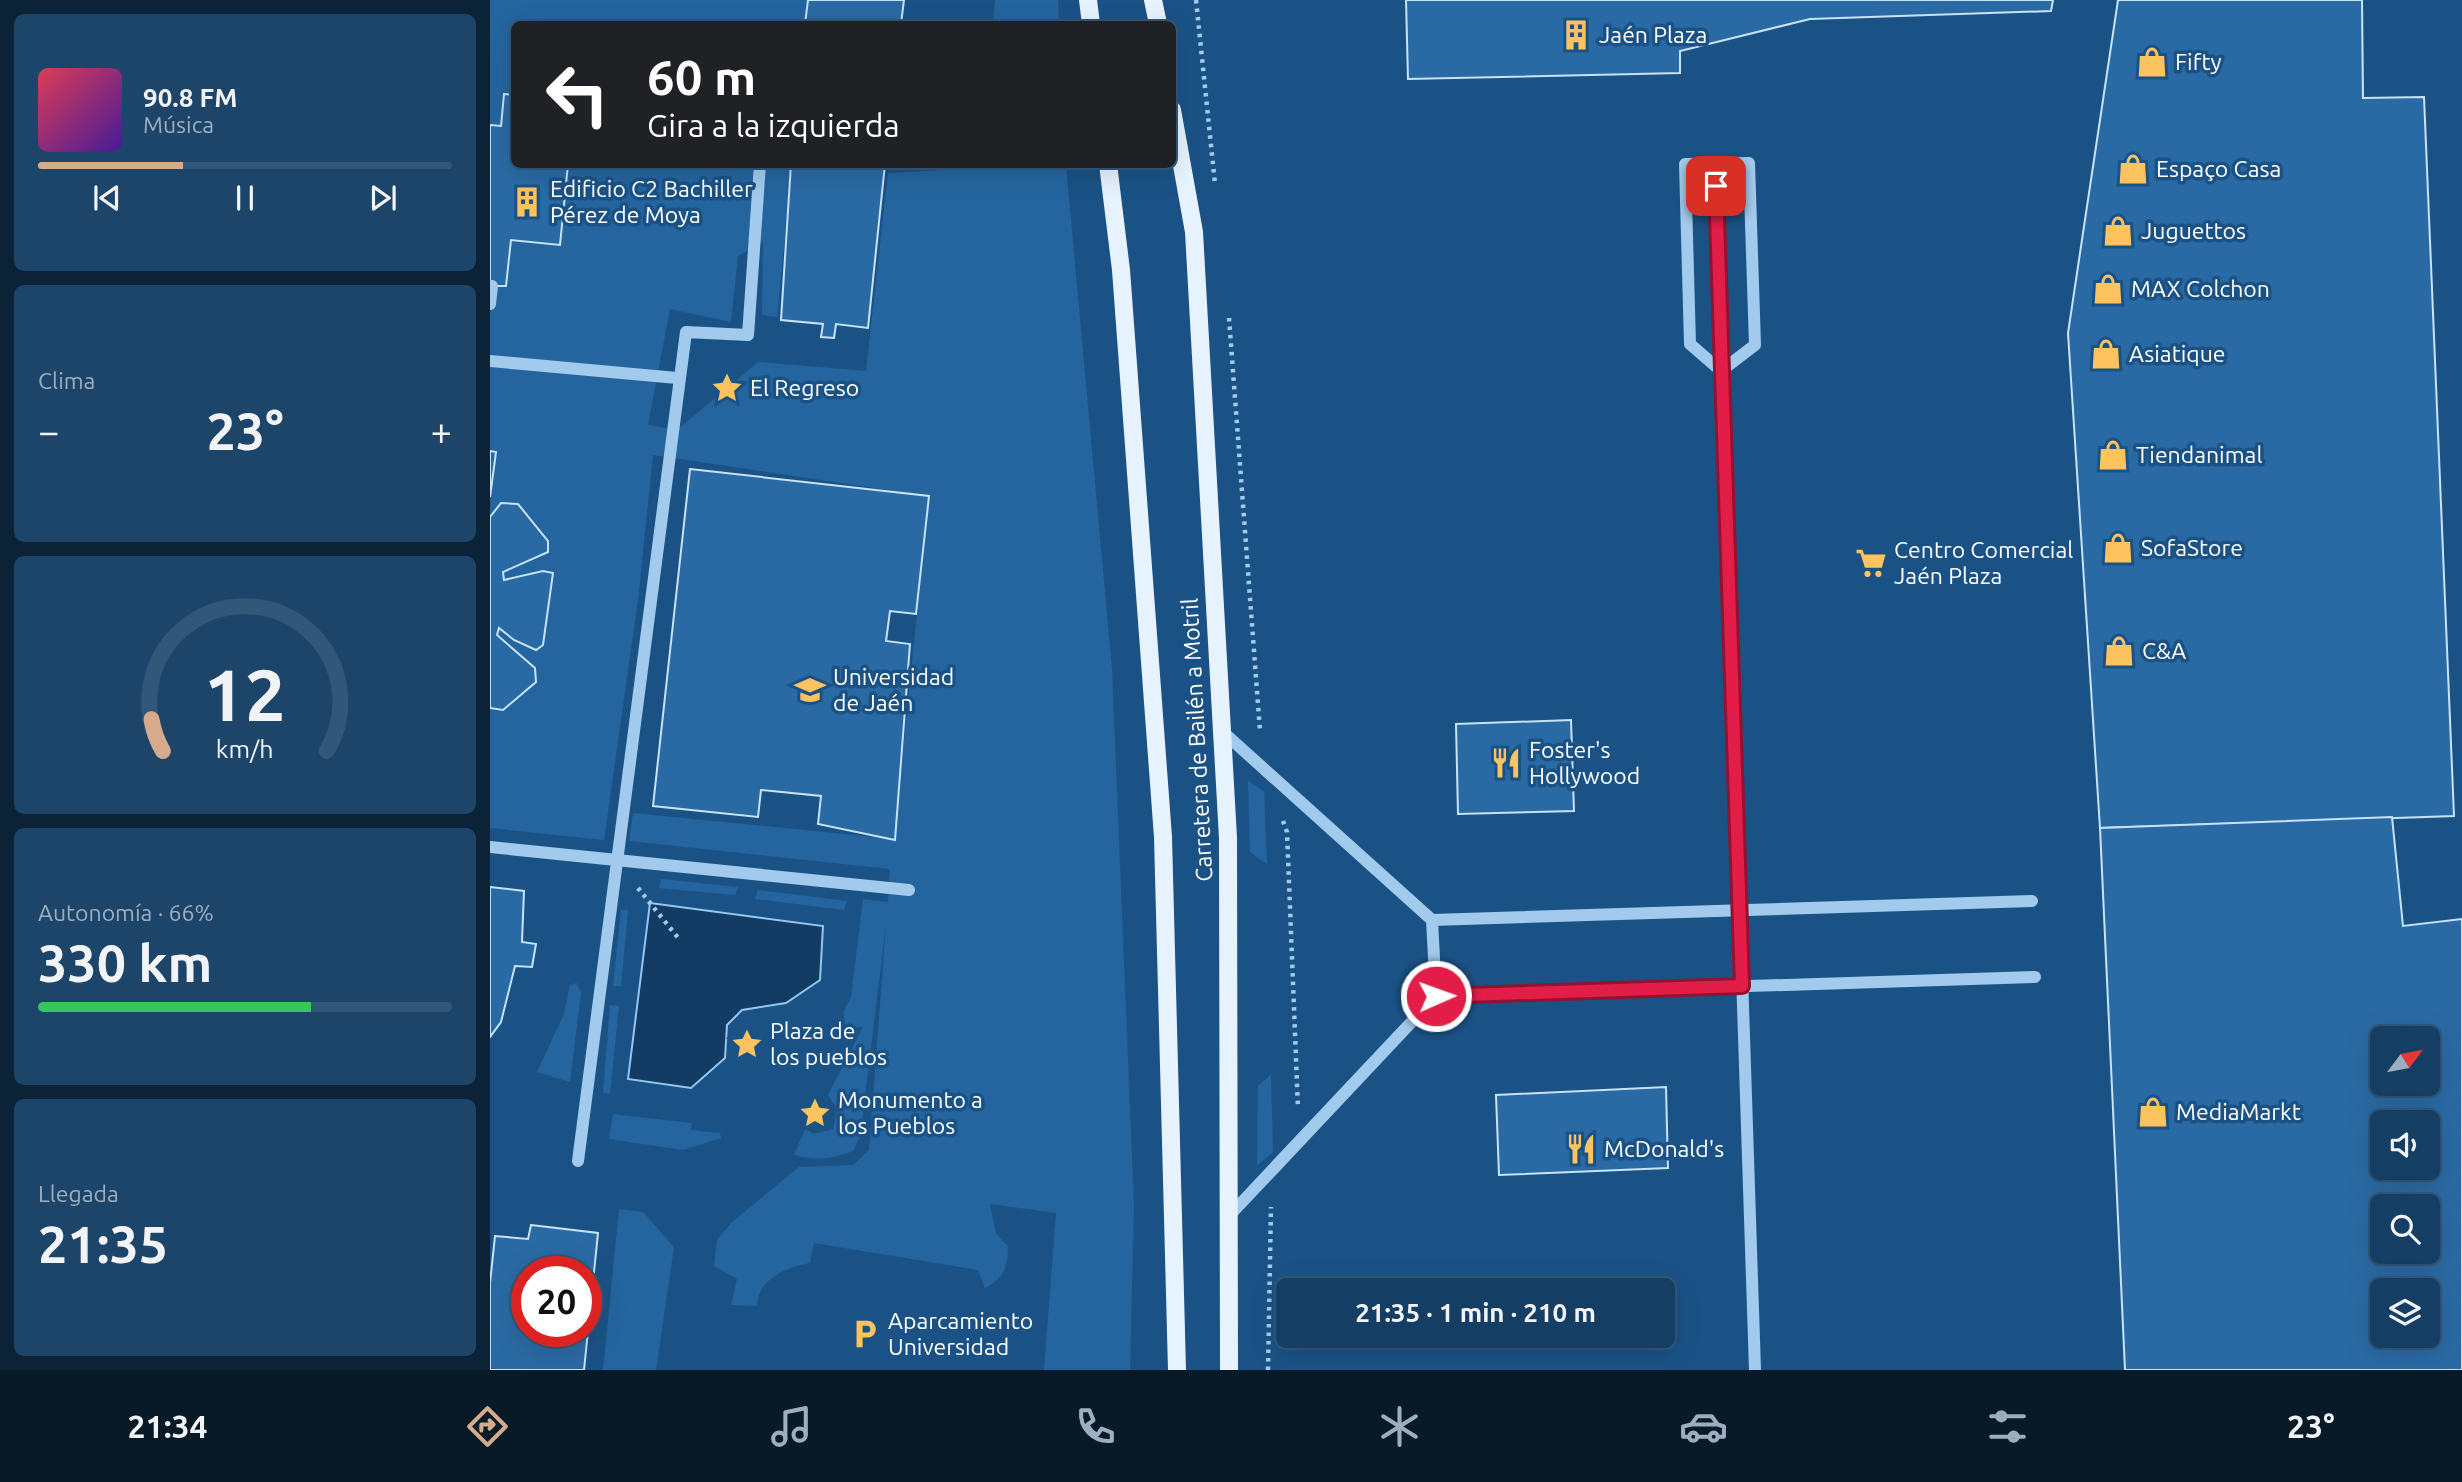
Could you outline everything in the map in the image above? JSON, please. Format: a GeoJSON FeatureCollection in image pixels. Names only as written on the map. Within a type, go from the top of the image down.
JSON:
{"type":"FeatureCollection","features":[{"type":"Feature","properties":{"kind":"main road"},"geometry":{"type":"LineString","coordinates":[[1088,0],[1091,21]]}},
{"type":"Feature","properties":{"kind":"main road"},"geometry":{"type":"LineString","coordinates":[[1153,0],[1157,21]]}},
{"type":"Feature","properties":{"kind":"main road","name":"Carretera de Bailén a Motril"},"geometry":{"type":"LineString","coordinates":[[1176,132],[1194,232],[1228,838],[1229,1370]]}},
{"type":"Feature","properties":{"kind":"main road","name":"Carretera de Bailén a Motril"},"geometry":{"type":"LineString","coordinates":[[1108,168],[1121,270],[1163,837],[1177,1370]]}},
{"type":"Feature","properties":{"kind":"street"},"geometry":{"type":"LineString","coordinates":[[1749,163],[1755,345],[1721,371],[1690,344],[1685,164],[1749,163]]}},
{"type":"Feature","properties":{"kind":"street"},"geometry":{"type":"LineString","coordinates":[[578,1161],[677,379],[686,332],[748,335],[761,168]]}},
{"type":"Feature","properties":{"kind":"street"},"geometry":{"type":"LineString","coordinates":[[1716,186],[1755,1370]]}},
{"type":"Feature","properties":{"kind":"street"},"geometry":{"type":"LineString","coordinates":[[490,304],[492,286]]}},
{"type":"Feature","properties":{"kind":"street"},"geometry":{"type":"LineString","coordinates":[[490,361],[677,379]]}},
{"type":"Feature","properties":{"kind":"street"},"geometry":{"type":"LineString","coordinates":[[1223,732],[1432,920],[2032,901]]}},
{"type":"Feature","properties":{"kind":"street"},"geometry":{"type":"LineString","coordinates":[[490,847],[909,890]]}},
{"type":"Feature","properties":{"kind":"street"},"geometry":{"type":"LineString","coordinates":[[1432,920],[1436,996]]}},
{"type":"Feature","properties":{"kind":"street"},"geometry":{"type":"LineString","coordinates":[[1228,1217],[1436,996],[2035,977]]}},
{"type":"Feature","properties":{"kind":"path"},"geometry":{"type":"LineString","coordinates":[[1287,832],[1298,1122]]}},
{"type":"Feature","properties":{"kind":"path"},"geometry":{"type":"LineString","coordinates":[[650,903],[678,939]]}},
{"type":"Feature","properties":{"kind":"path"},"geometry":{"type":"LineString","coordinates":[[1268,1370],[1270,1209]]}},
{"type":"Feature","properties":{"kind":"shaded area"},"geometry":{"type":"Polygon","coordinates":[[[490,0],[807,0],[805,21],[511,21],[511,95],[505,94],[501,126],[490,125],[490,0]]]}},
{"type":"Feature","properties":{"kind":"shaded area"},"geometry":{"type":"Polygon","coordinates":[[[995,0],[1058,0],[1059,21],[993,21],[995,0]]]}},
{"type":"Feature","properties":{"kind":"shaded area"},"geometry":{"type":"Polygon","coordinates":[[[568,168],[792,168],[777,317],[762,315],[763,242],[738,256],[731,322],[670,309],[648,425],[677,430],[758,362],[866,371],[888,173],[981,168],[1066,168],[1112,669],[1134,1206],[1130,1370],[1044,1370],[1056,1213],[990,1204],[996,1234],[1008,1246],[1008,1253],[1001,1276],[985,1288],[978,1270],[814,1243],[810,1263],[775,1276],[762,1288],[757,1306],[731,1305],[737,1279],[714,1266],[717,1240],[732,1222],[799,1167],[853,1165],[869,1150],[886,925],[860,1137],[853,1151],[838,1156],[810,1158],[794,1155],[805,1129],[814,1134],[833,1129],[837,1109],[828,1095],[863,1027],[845,1028],[844,1011],[851,997],[863,899],[888,902],[890,869],[629,841],[633,813],[894,839],[929,496],[653,455],[638,600],[604,840],[490,828],[490,304],[492,286],[507,285],[511,240],[560,244],[568,168]]]}},
{"type":"Feature","properties":{"kind":"shaded area"},"geometry":{"type":"Polygon","coordinates":[[[1248,781],[1264,791],[1267,864],[1250,852],[1248,781]]]}},
{"type":"Feature","properties":{"kind":"shaded area"},"geometry":{"type":"Polygon","coordinates":[[[661,879],[738,887],[735,895],[659,888],[661,879]]]}},
{"type":"Feature","properties":{"kind":"shaded area"},"geometry":{"type":"Polygon","coordinates":[[[758,890],[847,901],[844,910],[755,899],[758,890]]]}},
{"type":"Feature","properties":{"kind":"shaded area"},"geometry":{"type":"Polygon","coordinates":[[[650,903],[823,926],[820,980],[786,1003],[742,1010],[727,1025],[725,1058],[691,1088],[628,1079],[650,903]]]}},
{"type":"Feature","properties":{"kind":"shaded area"},"geometry":{"type":"Polygon","coordinates":[[[621,910],[628,910],[621,986],[613,986],[621,910]]]}},
{"type":"Feature","properties":{"kind":"shaded area"},"geometry":{"type":"Polygon","coordinates":[[[577,983],[581,993],[570,1082],[537,1072],[564,1014],[570,985],[577,983]]]}},
{"type":"Feature","properties":{"kind":"shaded area"},"geometry":{"type":"Polygon","coordinates":[[[610,1005],[619,1006],[610,1094],[603,1093],[610,1005]]]}},
{"type":"Feature","properties":{"kind":"shaded area"},"geometry":{"type":"Polygon","coordinates":[[[1271,1074],[1273,1152],[1257,1166],[1258,1086],[1271,1074]]]}},
{"type":"Feature","properties":{"kind":"shaded area"},"geometry":{"type":"Polygon","coordinates":[[[613,1114],[692,1123],[691,1130],[720,1133],[721,1138],[683,1150],[609,1139],[613,1114]]]}},
{"type":"Feature","properties":{"kind":"shaded area"},"geometry":{"type":"Polygon","coordinates":[[[619,1209],[643,1212],[674,1247],[656,1370],[603,1370],[619,1209]]]}},
{"type":"Feature","properties":{"kind":"building"},"geometry":{"type":"Polygon","coordinates":[[[808,0],[904,0],[901,21],[805,21],[808,0]]]}},
{"type":"Feature","properties":{"kind":"building","name":"Jaén Plaza"},"geometry":{"type":"Polygon","coordinates":[[[1406,0],[2053,0],[2051,11],[1810,19],[1680,51],[1680,73],[1408,79],[1406,0]]]}},
{"type":"Feature","properties":{"kind":"building"},"geometry":{"type":"Polygon","coordinates":[[[2118,0],[2362,0],[2363,98],[2424,97],[2454,816],[2100,828],[2068,333],[2118,0]]]}},
{"type":"Feature","properties":{"kind":"building","name":"Edificio C2 Bachiller Pérez de Moya"},"geometry":{"type":"Polygon","coordinates":[[[504,94],[511,95],[511,168],[568,168],[560,245],[511,240],[506,286],[490,286],[490,125],[501,126],[504,94]]]}},
{"type":"Feature","properties":{"kind":"building"},"geometry":{"type":"Polygon","coordinates":[[[791,168],[885,168],[868,328],[836,324],[834,338],[821,337],[823,324],[781,320],[791,168]]]}},
{"type":"Feature","properties":{"kind":"building"},"geometry":{"type":"Polygon","coordinates":[[[490,451],[496,452],[490,497],[490,451]]]}},
{"type":"Feature","properties":{"kind":"building"},"geometry":{"type":"Polygon","coordinates":[[[690,469],[929,496],[916,614],[890,611],[886,641],[910,644],[895,840],[818,824],[821,796],[761,790],[758,817],[653,806],[690,469]]]}},
{"type":"Feature","properties":{"kind":"building"},"geometry":{"type":"Polygon","coordinates":[[[501,503],[518,504],[548,541],[548,552],[503,572],[504,580],[543,571],[553,573],[543,645],[536,650],[514,640],[499,628],[497,635],[535,668],[536,682],[503,710],[490,708],[490,517],[501,503]]]}},
{"type":"Feature","properties":{"kind":"building"},"geometry":{"type":"Polygon","coordinates":[[[1571,720],[1574,811],[1458,814],[1456,724],[1571,720]]]}},
{"type":"Feature","properties":{"kind":"building"},"geometry":{"type":"Polygon","coordinates":[[[2392,817],[2403,926],[2462,919],[2462,1370],[2125,1370],[2100,828],[2392,817]]]}},
{"type":"Feature","properties":{"kind":"building"},"geometry":{"type":"Polygon","coordinates":[[[490,887],[524,891],[522,942],[536,944],[532,967],[515,966],[501,1022],[490,1037],[490,887]]]}},
{"type":"Feature","properties":{"kind":"building"},"geometry":{"type":"Polygon","coordinates":[[[1666,1087],[1668,1168],[1499,1175],[1496,1095],[1666,1087]]]}},
{"type":"Feature","properties":{"kind":"building"},"geometry":{"type":"Polygon","coordinates":[[[531,1225],[598,1233],[596,1256],[511,1256],[511,1347],[586,1347],[584,1370],[490,1370],[490,1283],[495,1236],[528,1239],[531,1225]]]}},
{"type":"Feature","properties":{"kind":"place","name":"Jaén Plaza"},"geometry":{"type":"Point","coordinates":[1576,35]}},
{"type":"Feature","properties":{"kind":"place","name":"Fifty"},"geometry":{"type":"Point","coordinates":[2152,62]}},
{"type":"Feature","properties":{"kind":"place","name":"Espaço Casa"},"geometry":{"type":"Point","coordinates":[2133,169]}},
{"type":"Feature","properties":{"kind":"place","name":"Edificio C2 Bachiller Pérez de Moya"},"geometry":{"type":"Point","coordinates":[527,202]}},
{"type":"Feature","properties":{"kind":"place","name":"Juguettos"},"geometry":{"type":"Point","coordinates":[2118,231]}},
{"type":"Feature","properties":{"kind":"place","name":"MAX Colchon"},"geometry":{"type":"Point","coordinates":[2108,289]}},
{"type":"Feature","properties":{"kind":"place","name":"Asiatique"},"geometry":{"type":"Point","coordinates":[2106,354]}},
{"type":"Feature","properties":{"kind":"place","name":"El Regreso"},"geometry":{"type":"Point","coordinates":[727,388]}},
{"type":"Feature","properties":{"kind":"place","name":"Tiendanimal"},"geometry":{"type":"Point","coordinates":[2113,455]}},
{"type":"Feature","properties":{"kind":"place","name":"SofaStore"},"geometry":{"type":"Point","coordinates":[2118,548]}},
{"type":"Feature","properties":{"kind":"place","name":"Centro Comercial Jaén Plaza"},"geometry":{"type":"Point","coordinates":[1871,563]}},
{"type":"Feature","properties":{"kind":"place","name":"C&A"},"geometry":{"type":"Point","coordinates":[2119,651]}},
{"type":"Feature","properties":{"kind":"place","name":"Universidad de Jaén"},"geometry":{"type":"Point","coordinates":[810,690]}},
{"type":"Feature","properties":{"kind":"place","name":"Foster's Hollywood"},"geometry":{"type":"Point","coordinates":[1506,763]}},
{"type":"Feature","properties":{"kind":"place","name":"Plaza de los pueblos"},"geometry":{"type":"Point","coordinates":[747,1044]}},
{"type":"Feature","properties":{"kind":"place","name":"MediaMarkt"},"geometry":{"type":"Point","coordinates":[2153,1112]}},
{"type":"Feature","properties":{"kind":"place","name":"Monumento a los Pueblos"},"geometry":{"type":"Point","coordinates":[815,1113]}},
{"type":"Feature","properties":{"kind":"place","name":"McDonald's"},"geometry":{"type":"Point","coordinates":[1581,1149]}},
{"type":"Feature","properties":{"kind":"place","name":"Aparcamiento Universidad"},"geometry":{"type":"Point","coordinates":[865,1334]}},
{"type":"Feature","properties":{"kind":"route"},"geometry":{"type":"LineString","coordinates":[[1436,996],[1742,986],[1716,186]]}}]}
